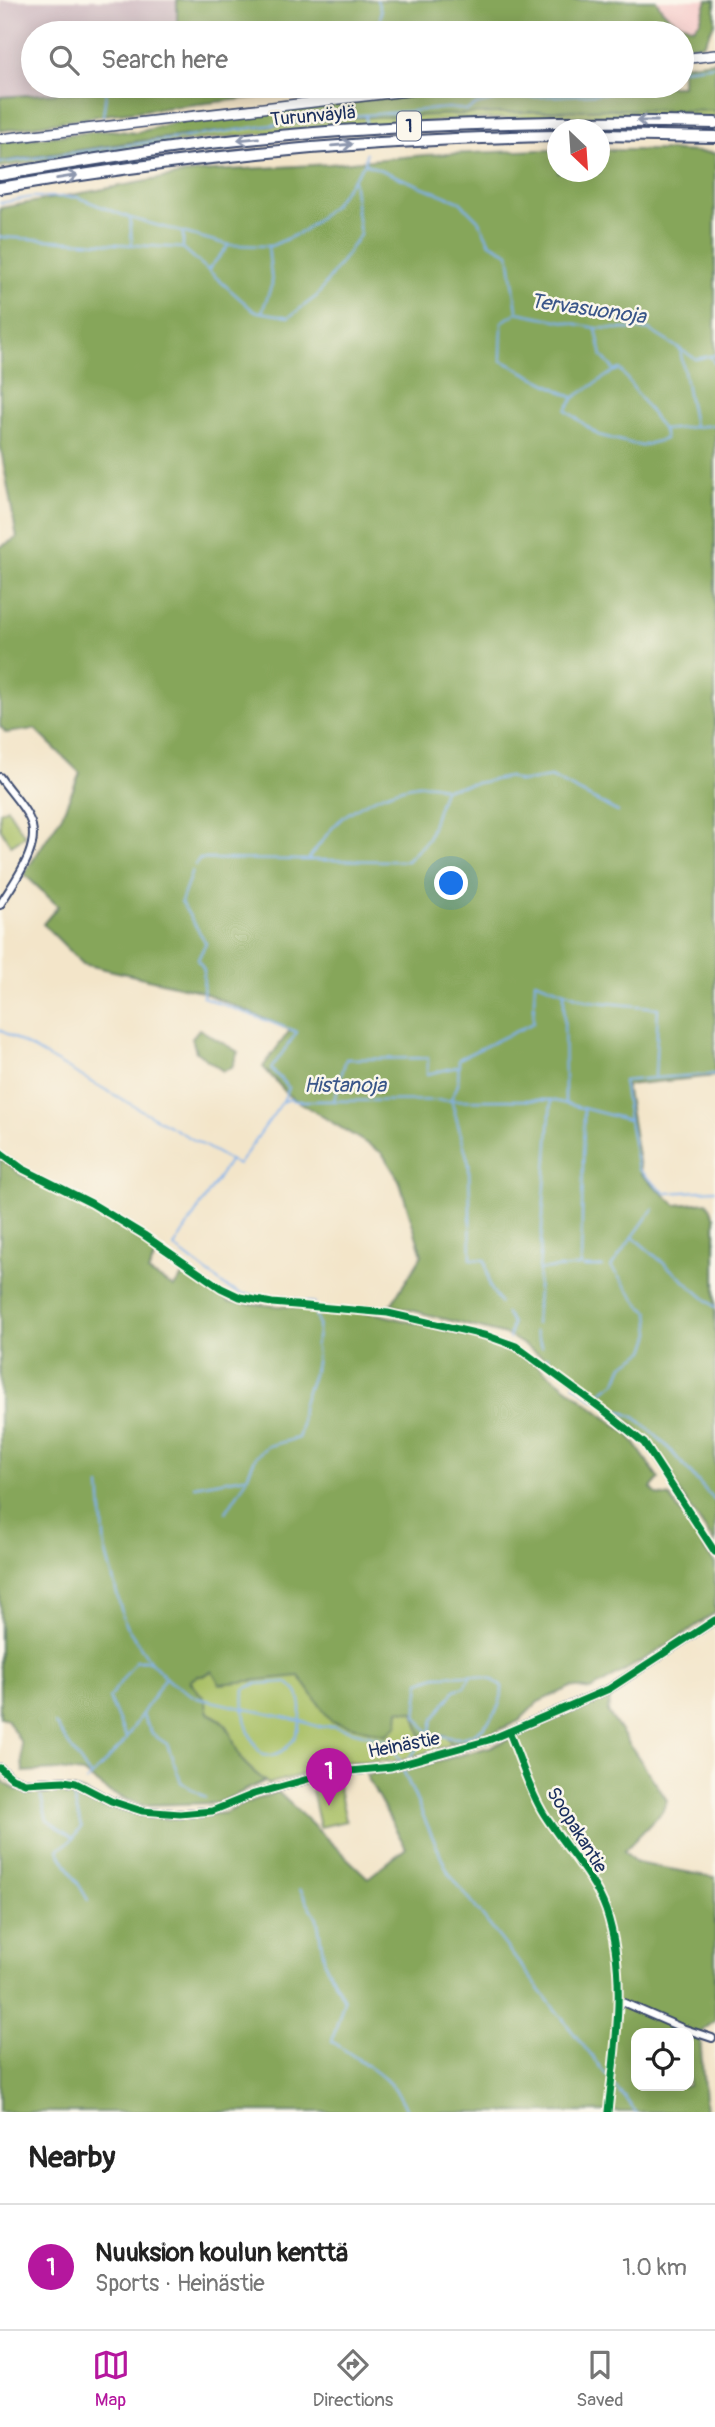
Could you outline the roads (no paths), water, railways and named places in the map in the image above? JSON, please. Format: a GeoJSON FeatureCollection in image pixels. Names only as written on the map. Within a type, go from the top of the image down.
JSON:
{"type":"FeatureCollection","features":[{"type":"Feature","properties":{"kind":"highway","name":"Turunväylä"},"geometry":{"type":"LineString","coordinates":[[0,175],[159,150],[327,132],[481,123],[715,123]]}},
{"type":"Feature","properties":{"kind":"highway"},"geometry":{"type":"LineString","coordinates":[[610,135],[715,137]]}},
{"type":"Feature","properties":{"kind":"highway","name":"Turunväylä"},"geometry":{"type":"LineString","coordinates":[[0,188],[263,152],[419,140],[547,136]]}},
{"type":"Feature","properties":{"kind":"main road"},"geometry":{"type":"LineString","coordinates":[[694,57],[715,55]]}},
{"type":"Feature","properties":{"kind":"main road"},"geometry":{"type":"LineString","coordinates":[[0,139],[348,98]]}},
{"type":"Feature","properties":{"kind":"street"},"geometry":{"type":"LineString","coordinates":[[0,777],[32,825],[32,842],[0,905]]}},
{"type":"Feature","properties":{"kind":"street"},"geometry":{"type":"LineString","coordinates":[[0,1152],[23,1169],[91,1203],[144,1235],[221,1288],[240,1297],[272,1303],[388,1313],[488,1336],[516,1346],[644,1443],[715,1552]]}},
{"type":"Feature","properties":{"kind":"street","name":"Heinästie"},"geometry":{"type":"LineString","coordinates":[[0,1768],[12,1778],[25,1783],[76,1783],[129,1808],[162,1814],[219,1809],[254,1794],[337,1772],[391,1767],[439,1756],[509,1732],[609,1689],[715,1620]]}},
{"type":"Feature","properties":{"kind":"street","name":"Soopakantie"},"geometry":{"type":"LineString","coordinates":[[509,1732],[541,1809],[599,1895],[606,1910],[618,1974],[620,2001],[608,2112]]}},
{"type":"Feature","properties":{"kind":"street"},"geometry":{"type":"LineString","coordinates":[[620,2001],[681,2028],[712,2038]]}},
{"type":"Feature","properties":{"kind":"waterway"},"geometry":{"type":"LineString","coordinates":[[377,0],[381,11],[380,21]]}},
{"type":"Feature","properties":{"kind":"waterway"},"geometry":{"type":"LineString","coordinates":[[694,68],[715,65]]}},
{"type":"Feature","properties":{"kind":"waterway"},"geometry":{"type":"LineString","coordinates":[[103,116],[105,98]]}},
{"type":"Feature","properties":{"kind":"waterway"},"geometry":{"type":"LineString","coordinates":[[0,163],[316,119],[448,108],[467,110],[478,104],[519,98]]}},
{"type":"Feature","properties":{"kind":"waterway"},"geometry":{"type":"LineString","coordinates":[[366,115],[366,123]]}},
{"type":"Feature","properties":{"kind":"waterway"},"geometry":{"type":"LineString","coordinates":[[365,162],[366,153]]}},
{"type":"Feature","properties":{"kind":"waterway"},"geometry":{"type":"LineString","coordinates":[[0,203],[32,197],[77,197],[130,218],[229,245],[271,246],[304,231],[333,205],[365,163]]}},
{"type":"Feature","properties":{"kind":"waterway","name":"Tervasuonoja"},"geometry":{"type":"LineString","coordinates":[[366,164],[460,202],[478,220],[490,243],[509,253],[517,310]]}},
{"type":"Feature","properties":{"kind":"waterway"},"geometry":{"type":"LineString","coordinates":[[0,237],[183,248],[254,311],[289,317],[317,296],[360,235],[353,179]]}},
{"type":"Feature","properties":{"kind":"waterway"},"geometry":{"type":"LineString","coordinates":[[130,219],[132,245]]}},
{"type":"Feature","properties":{"kind":"waterway"},"geometry":{"type":"LineString","coordinates":[[183,234],[183,246]]}},
{"type":"Feature","properties":{"kind":"waterway"},"geometry":{"type":"LineString","coordinates":[[208,270],[228,246]]}},
{"type":"Feature","properties":{"kind":"waterway"},"geometry":{"type":"LineString","coordinates":[[262,312],[272,284],[268,246]]}},
{"type":"Feature","properties":{"kind":"waterway"},"geometry":{"type":"LineString","coordinates":[[517,312],[502,322],[501,360],[574,398],[566,410],[598,435],[641,446],[665,439],[663,430],[715,425]]}},
{"type":"Feature","properties":{"kind":"waterway","name":"Tervasuonoja"},"geometry":{"type":"LineString","coordinates":[[517,312],[596,328],[649,330],[696,359],[715,355]]}},
{"type":"Feature","properties":{"kind":"waterway"},"geometry":{"type":"LineString","coordinates":[[596,329],[602,356],[615,371],[620,369],[663,430]]}},
{"type":"Feature","properties":{"kind":"waterway"},"geometry":{"type":"LineString","coordinates":[[680,349],[694,426]]}},
{"type":"Feature","properties":{"kind":"waterway"},"geometry":{"type":"LineString","coordinates":[[710,356],[715,364]]}},
{"type":"Feature","properties":{"kind":"waterway"},"geometry":{"type":"LineString","coordinates":[[575,397],[614,371]]}},
{"type":"Feature","properties":{"kind":"waterway"},"geometry":{"type":"LineString","coordinates":[[195,865],[199,859],[407,861],[428,839],[444,789],[509,777],[520,782],[551,777],[618,812]]}},
{"type":"Feature","properties":{"kind":"waterway"},"geometry":{"type":"LineString","coordinates":[[308,859],[338,822],[369,801],[408,787],[433,785],[443,788]]}},
{"type":"Feature","properties":{"kind":"waterway","name":"Histanoja"},"geometry":{"type":"LineString","coordinates":[[0,1030],[238,1165],[283,1101],[289,1088],[271,1069],[297,1032],[203,997],[204,970],[198,959],[206,943],[181,902],[192,871]]}},
{"type":"Feature","properties":{"kind":"waterway"},"geometry":{"type":"LineString","coordinates":[[500,1303],[490,1287],[485,1260],[471,1259],[469,1164],[451,1099],[458,1085],[459,1059],[533,1023],[535,981],[588,1001],[658,1008],[655,1078],[715,1074]]}},
{"type":"Feature","properties":{"kind":"waterway"},"geometry":{"type":"LineString","coordinates":[[564,993],[565,1102]]}},
{"type":"Feature","properties":{"kind":"waterway"},"geometry":{"type":"LineString","coordinates":[[334,1100],[346,1059],[428,1058],[427,1074],[457,1067]]}},
{"type":"Feature","properties":{"kind":"waterway"},"geometry":{"type":"LineString","coordinates":[[629,1120],[623,1081],[654,1078]]}},
{"type":"Feature","properties":{"kind":"waterway"},"geometry":{"type":"LineString","coordinates":[[551,1100],[539,1270],[581,1266],[584,1110]]}},
{"type":"Feature","properties":{"kind":"waterway","name":"Histanoja"},"geometry":{"type":"LineString","coordinates":[[285,1101],[551,1100],[629,1120],[638,1169],[665,1193]]}},
{"type":"Feature","properties":{"kind":"waterway"},"geometry":{"type":"LineString","coordinates":[[229,1161],[174,1247],[228,1288],[242,1294],[315,1303]]}},
{"type":"Feature","properties":{"kind":"waterway"},"geometry":{"type":"LineString","coordinates":[[667,1193],[715,1190]]}},
{"type":"Feature","properties":{"kind":"waterway"},"geometry":{"type":"LineString","coordinates":[[574,1385],[592,1398],[616,1382],[623,1365],[645,1351],[651,1333],[649,1312],[640,1305],[611,1267],[653,1209]]}},
{"type":"Feature","properties":{"kind":"waterway"},"geometry":{"type":"LineString","coordinates":[[633,1237],[715,1307]]}},
{"type":"Feature","properties":{"kind":"waterway"},"geometry":{"type":"LineString","coordinates":[[583,1267],[602,1267]]}},
{"type":"Feature","properties":{"kind":"waterway"},"geometry":{"type":"LineString","coordinates":[[536,1324],[539,1270]]}},
{"type":"Feature","properties":{"kind":"waterway"},"geometry":{"type":"LineString","coordinates":[[226,1512],[244,1484],[256,1456],[268,1446],[298,1438],[303,1405],[317,1359],[315,1345],[318,1328],[314,1312]]}},
{"type":"Feature","properties":{"kind":"waterway"},"geometry":{"type":"LineString","coordinates":[[506,1313],[512,1323],[509,1339]]}},
{"type":"Feature","properties":{"kind":"waterway"},"geometry":{"type":"LineString","coordinates":[[535,1331],[542,1347]]}},
{"type":"Feature","properties":{"kind":"waterway"},"geometry":{"type":"LineString","coordinates":[[547,1356],[553,1370]]}},
{"type":"Feature","properties":{"kind":"waterway"},"geometry":{"type":"LineString","coordinates":[[592,1398],[636,1418],[663,1442],[715,1501]]}},
{"type":"Feature","properties":{"kind":"waterway"},"geometry":{"type":"LineString","coordinates":[[194,1486],[245,1477]]}},
{"type":"Feature","properties":{"kind":"waterway"},"geometry":{"type":"LineString","coordinates":[[100,1486],[105,1549],[125,1624],[150,1661],[170,1682],[197,1698],[319,1727],[333,1726],[390,1741],[400,1761]]}},
{"type":"Feature","properties":{"kind":"waterway"},"geometry":{"type":"LineString","coordinates":[[126,1738],[109,1698],[136,1661],[149,1661]]}},
{"type":"Feature","properties":{"kind":"waterway"},"geometry":{"type":"LineString","coordinates":[[409,1758],[430,1734],[433,1720],[455,1690],[464,1687],[471,1675],[492,1679],[502,1687],[495,1713],[475,1733],[455,1738],[430,1734],[416,1716],[420,1682],[436,1676],[471,1675]]}},
{"type":"Feature","properties":{"kind":"waterway"},"geometry":{"type":"LineString","coordinates":[[86,1782],[122,1745],[165,1678]]}},
{"type":"Feature","properties":{"kind":"waterway"},"geometry":{"type":"LineString","coordinates":[[287,1682],[295,1689],[301,1704],[299,1726],[290,1744],[282,1751],[273,1755],[262,1755],[246,1724],[244,1689],[255,1684],[287,1682]]}},
{"type":"Feature","properties":{"kind":"waterway"},"geometry":{"type":"LineString","coordinates":[[142,1715],[152,1734],[167,1744],[181,1782],[205,1798]]}},
{"type":"Feature","properties":{"kind":"waterway"},"geometry":{"type":"LineString","coordinates":[[55,1724],[90,1776]]}},
{"type":"Feature","properties":{"kind":"waterway"},"geometry":{"type":"LineString","coordinates":[[403,1770],[448,1872],[607,2076]]}},
{"type":"Feature","properties":{"kind":"waterway"},"geometry":{"type":"LineString","coordinates":[[78,1790],[73,1795],[81,1827],[74,1838],[58,1850],[88,1900]]}},
{"type":"Feature","properties":{"kind":"waterway"},"geometry":{"type":"LineString","coordinates":[[41,1797],[47,1820],[73,1838]]}},
{"type":"Feature","properties":{"kind":"waterway"},"geometry":{"type":"LineString","coordinates":[[300,1889],[317,1918],[325,1964],[344,2000],[332,2041],[386,2080],[402,2100],[407,2112]]}},
{"type":"Feature","properties":{"kind":"waterway"},"geometry":{"type":"LineString","coordinates":[[615,2086],[636,2112]]}},
{"type":"Feature","properties":{"kind":"place","name":"Nuuksion koulun kenttä"},"geometry":{"type":"Point","coordinates":[329,1806]}}]}
